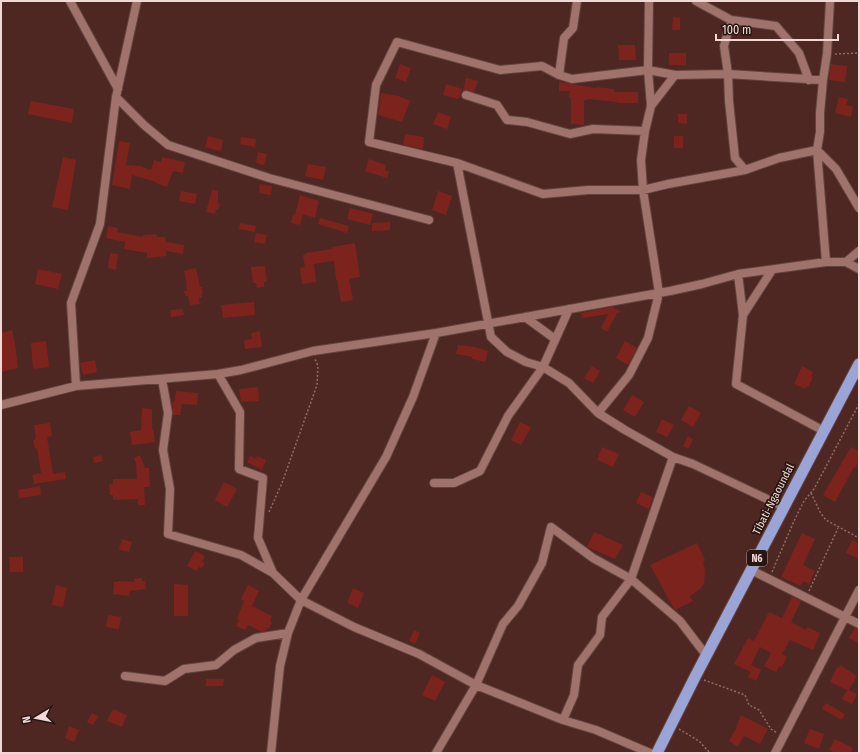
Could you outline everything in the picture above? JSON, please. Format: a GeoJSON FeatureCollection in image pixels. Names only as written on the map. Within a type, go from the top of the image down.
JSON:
{"type":"FeatureCollection","features":[{"type":"Feature","properties":{"kind":"highway","name":"Tibati-Ngaoundal"},"geometry":{"type":"LineString","coordinates":[[657,753],[670,724],[859,364]]}},
{"type":"Feature","properties":{"kind":"street"},"geometry":{"type":"LineString","coordinates":[[70,1],[117,93],[144,124],[168,145],[269,178],[429,220]]}},
{"type":"Feature","properties":{"kind":"street"},"geometry":{"type":"LineString","coordinates":[[76,386],[71,303],[100,224],[117,93],[137,1]]}},
{"type":"Feature","properties":{"kind":"street"},"geometry":{"type":"LineString","coordinates":[[559,75],[564,38],[573,28],[577,1]]}},
{"type":"Feature","properties":{"kind":"street"},"geometry":{"type":"LineString","coordinates":[[598,413],[628,375],[648,338],[660,292],[643,190],[641,160],[645,131],[651,106],[648,70],[649,1]]}},
{"type":"Feature","properties":{"kind":"street"},"geometry":{"type":"LineString","coordinates":[[696,1],[731,20],[776,26],[799,52],[809,80]]}},
{"type":"Feature","properties":{"kind":"street"},"geometry":{"type":"LineString","coordinates":[[826,262],[818,150],[822,80],[827,54],[830,1]]}},
{"type":"Feature","properties":{"kind":"street"},"geometry":{"type":"LineString","coordinates":[[829,13],[834,1]]}},
{"type":"Feature","properties":{"kind":"street"},"geometry":{"type":"LineString","coordinates":[[731,20],[724,46],[728,74],[728,101],[735,158],[745,170]]}},
{"type":"Feature","properties":{"kind":"street"},"geometry":{"type":"LineString","coordinates":[[818,150],[779,158],[745,170],[643,190],[588,190],[543,194],[457,163],[369,142],[376,85],[397,42],[500,70],[542,66],[559,75],[572,78],[648,70],[675,75],[728,74],[822,80]]}},
{"type":"Feature","properties":{"kind":"street"},"geometry":{"type":"LineString","coordinates":[[651,106],[675,75]]}},
{"type":"Feature","properties":{"kind":"street"},"geometry":{"type":"LineString","coordinates":[[466,95],[497,105],[507,120],[526,122],[570,134],[593,129],[645,131]]}},
{"type":"Feature","properties":{"kind":"street"},"geometry":{"type":"LineString","coordinates":[[818,150],[836,169],[859,208]]}},
{"type":"Feature","properties":{"kind":"street"},"geometry":{"type":"LineString","coordinates":[[457,163],[491,337],[507,352],[526,362],[543,367],[569,383],[598,413],[673,457],[692,464],[784,507]]}},
{"type":"Feature","properties":{"kind":"street"},"geometry":{"type":"LineString","coordinates":[[846,262],[859,251]]}},
{"type":"Feature","properties":{"kind":"street"},"geometry":{"type":"LineString","coordinates":[[1,405],[76,386],[218,374],[241,370],[313,351],[526,317],[702,284],[738,274],[826,262],[846,262],[859,269]]}},
{"type":"Feature","properties":{"kind":"street"},"geometry":{"type":"LineString","coordinates":[[742,315],[772,270]]}},
{"type":"Feature","properties":{"kind":"street"},"geometry":{"type":"LineString","coordinates":[[738,274],[742,315],[736,384],[824,431]]}},
{"type":"Feature","properties":{"kind":"street"},"geometry":{"type":"LineString","coordinates":[[434,483],[454,482],[480,471],[508,416],[543,367],[569,309]]}},
{"type":"Feature","properties":{"kind":"street"},"geometry":{"type":"LineString","coordinates":[[526,317],[555,339]]}},
{"type":"Feature","properties":{"kind":"street"},"geometry":{"type":"LineString","coordinates":[[271,753],[280,666],[288,633],[301,600],[386,457],[413,397],[436,332]]}},
{"type":"Feature","properties":{"kind":"street"},"geometry":{"type":"LineString","coordinates":[[218,374],[240,412],[240,470],[263,478],[258,538],[273,573]]}},
{"type":"Feature","properties":{"kind":"street"},"geometry":{"type":"LineString","coordinates":[[162,379],[168,413],[163,450],[170,489],[168,534],[241,556],[273,573],[301,600],[354,627],[419,654],[476,685],[563,720],[596,730],[650,753]]}},
{"type":"Feature","properties":{"kind":"street"},"geometry":{"type":"LineString","coordinates":[[563,720],[574,695],[578,665],[600,635],[602,617],[631,580],[673,457]]}},
{"type":"Feature","properties":{"kind":"street"},"geometry":{"type":"LineString","coordinates":[[436,753],[476,685],[503,624],[518,606],[542,563],[551,527],[593,558],[631,580],[680,621],[706,655]]}},
{"type":"Feature","properties":{"kind":"street"},"geometry":{"type":"LineString","coordinates":[[751,570],[859,624]]}},
{"type":"Feature","properties":{"kind":"street"},"geometry":{"type":"LineString","coordinates":[[775,753],[859,590]]}},
{"type":"Feature","properties":{"kind":"street"},"geometry":{"type":"LineString","coordinates":[[125,676],[165,680],[184,669],[216,665],[234,650],[256,638],[288,633]]}},
{"type":"Feature","properties":{"kind":"path"},"geometry":{"type":"LineString","coordinates":[[827,54],[859,53]]}},
{"type":"Feature","properties":{"kind":"path"},"geometry":{"type":"LineString","coordinates":[[269,512],[282,483],[317,385],[318,366],[313,351]]}},
{"type":"Feature","properties":{"kind":"path"},"geometry":{"type":"LineString","coordinates":[[769,579],[804,500],[814,489],[859,404]]}},
{"type":"Feature","properties":{"kind":"path"},"geometry":{"type":"LineString","coordinates":[[811,493],[820,512],[826,520],[838,528],[859,538]]}},
{"type":"Feature","properties":{"kind":"path"},"geometry":{"type":"LineString","coordinates":[[806,598],[838,528]]}},
{"type":"Feature","properties":{"kind":"path"},"geometry":{"type":"LineString","coordinates":[[695,677],[745,695],[749,705],[759,710],[771,730],[784,736]]}},
{"type":"Feature","properties":{"kind":"path"},"geometry":{"type":"LineString","coordinates":[[670,724],[699,741],[710,753]]}},
{"type":"Feature","properties":{"kind":"building"},"geometry":{"type":"Polygon","coordinates":[[[673,17],[680,18],[680,30],[672,30],[673,17]]]}},
{"type":"Feature","properties":{"kind":"building"},"geometry":{"type":"Polygon","coordinates":[[[618,45],[635,45],[636,60],[619,60],[618,45]]]}},
{"type":"Feature","properties":{"kind":"building"},"geometry":{"type":"Polygon","coordinates":[[[669,53],[686,53],[686,65],[669,65],[669,53]]]}},
{"type":"Feature","properties":{"kind":"building"},"geometry":{"type":"Polygon","coordinates":[[[400,64],[411,68],[406,82],[395,78],[400,64]]]}},
{"type":"Feature","properties":{"kind":"building"},"geometry":{"type":"Polygon","coordinates":[[[831,64],[847,66],[845,82],[829,80],[831,64]]]}},
{"type":"Feature","properties":{"kind":"building"},"geometry":{"type":"Polygon","coordinates":[[[466,78],[478,81],[474,92],[467,90],[463,91],[466,78]]]}},
{"type":"Feature","properties":{"kind":"building"},"geometry":{"type":"Polygon","coordinates":[[[559,82],[596,88],[614,89],[614,92],[638,92],[638,103],[617,103],[588,99],[584,100],[584,125],[571,124],[570,91],[559,91],[559,82]]]}},
{"type":"Feature","properties":{"kind":"building"},"geometry":{"type":"Polygon","coordinates":[[[446,84],[462,89],[459,99],[443,95],[446,84]]]}},
{"type":"Feature","properties":{"kind":"building"},"geometry":{"type":"Polygon","coordinates":[[[381,93],[399,96],[410,101],[402,122],[378,115],[381,93]]]}},
{"type":"Feature","properties":{"kind":"building"},"geometry":{"type":"Polygon","coordinates":[[[839,97],[848,99],[846,105],[853,107],[851,117],[835,113],[839,97]]]}},
{"type":"Feature","properties":{"kind":"building"},"geometry":{"type":"Polygon","coordinates":[[[31,101],[74,109],[72,123],[28,114],[31,101]]]}},
{"type":"Feature","properties":{"kind":"building"},"geometry":{"type":"Polygon","coordinates":[[[438,112],[451,117],[447,129],[433,124],[438,112]]]}},
{"type":"Feature","properties":{"kind":"building"},"geometry":{"type":"Polygon","coordinates":[[[678,114],[687,114],[687,124],[678,123],[678,114]]]}},
{"type":"Feature","properties":{"kind":"building"},"geometry":{"type":"Polygon","coordinates":[[[405,134],[424,137],[423,149],[403,145],[405,134]]]}},
{"type":"Feature","properties":{"kind":"building"},"geometry":{"type":"Polygon","coordinates":[[[208,136],[223,140],[221,151],[205,147],[208,136]]]}},
{"type":"Feature","properties":{"kind":"building"},"geometry":{"type":"Polygon","coordinates":[[[674,136],[683,136],[683,148],[674,148],[674,136]]]}},
{"type":"Feature","properties":{"kind":"building"},"geometry":{"type":"Polygon","coordinates":[[[241,137],[256,139],[255,147],[240,144],[241,137]]]}},
{"type":"Feature","properties":{"kind":"building"},"geometry":{"type":"Polygon","coordinates":[[[119,141],[130,143],[126,165],[140,166],[151,170],[154,160],[161,162],[162,157],[185,162],[183,173],[173,171],[167,187],[132,175],[130,189],[112,185],[119,141]]]}},
{"type":"Feature","properties":{"kind":"building"},"geometry":{"type":"Polygon","coordinates":[[[258,152],[267,154],[264,165],[256,163],[258,152]]]}},
{"type":"Feature","properties":{"kind":"building"},"geometry":{"type":"Polygon","coordinates":[[[63,157],[76,160],[68,210],[52,207],[63,157]]]}},
{"type":"Feature","properties":{"kind":"building"},"geometry":{"type":"Polygon","coordinates":[[[369,159],[386,165],[385,171],[389,171],[387,178],[365,171],[369,159]]]}},
{"type":"Feature","properties":{"kind":"building"},"geometry":{"type":"Polygon","coordinates":[[[308,164],[326,167],[323,180],[305,176],[308,164]]]}},
{"type":"Feature","properties":{"kind":"building"},"geometry":{"type":"Polygon","coordinates":[[[260,184],[272,186],[271,195],[259,193],[260,184]]]}},
{"type":"Feature","properties":{"kind":"building"},"geometry":{"type":"Polygon","coordinates":[[[212,190],[218,191],[218,203],[220,204],[215,214],[206,212],[212,190]]]}},
{"type":"Feature","properties":{"kind":"building"},"geometry":{"type":"Polygon","coordinates":[[[181,191],[197,194],[195,204],[179,201],[181,191]]]}},
{"type":"Feature","properties":{"kind":"building"},"geometry":{"type":"Polygon","coordinates":[[[438,191],[452,196],[446,215],[432,210],[438,191]]]}},
{"type":"Feature","properties":{"kind":"building"},"geometry":{"type":"Polygon","coordinates":[[[300,195],[319,201],[315,218],[303,214],[300,225],[291,223],[293,214],[295,215],[300,195]]]}},
{"type":"Feature","properties":{"kind":"building"},"geometry":{"type":"Polygon","coordinates":[[[350,208],[373,214],[370,225],[347,219],[350,208]]]}},
{"type":"Feature","properties":{"kind":"building"},"geometry":{"type":"Polygon","coordinates":[[[320,218],[349,226],[347,233],[318,224],[320,218]]]}},
{"type":"Feature","properties":{"kind":"building"},"geometry":{"type":"Polygon","coordinates":[[[390,222],[390,230],[372,231],[372,223],[390,222]]]}},
{"type":"Feature","properties":{"kind":"building"},"geometry":{"type":"Polygon","coordinates":[[[240,223],[256,226],[255,232],[239,229],[240,223]]]}},
{"type":"Feature","properties":{"kind":"building"},"geometry":{"type":"Polygon","coordinates":[[[108,226],[118,228],[117,232],[143,237],[143,235],[156,234],[157,237],[165,237],[166,242],[184,245],[183,254],[166,251],[166,256],[147,258],[147,253],[124,249],[125,242],[106,238],[108,226]]]}},
{"type":"Feature","properties":{"kind":"building"},"geometry":{"type":"Polygon","coordinates":[[[256,233],[267,235],[265,244],[254,242],[256,233]]]}},
{"type":"Feature","properties":{"kind":"building"},"geometry":{"type":"Polygon","coordinates":[[[355,243],[360,277],[349,279],[353,300],[341,302],[336,280],[334,261],[314,264],[316,282],[302,284],[300,268],[305,267],[303,255],[306,253],[332,249],[332,247],[355,243]]]}},
{"type":"Feature","properties":{"kind":"building"},"geometry":{"type":"Polygon","coordinates":[[[110,253],[118,254],[116,270],[108,268],[110,253]]]}},
{"type":"Feature","properties":{"kind":"building"},"geometry":{"type":"Polygon","coordinates":[[[265,266],[267,282],[264,282],[264,287],[257,288],[256,283],[253,283],[251,267],[265,266]]]}},
{"type":"Feature","properties":{"kind":"building"},"geometry":{"type":"Polygon","coordinates":[[[196,268],[200,287],[202,287],[203,293],[202,298],[199,298],[200,304],[190,305],[188,296],[185,296],[184,291],[187,291],[187,285],[184,271],[196,268]]]}},
{"type":"Feature","properties":{"kind":"building"},"geometry":{"type":"Polygon","coordinates":[[[38,269],[62,274],[58,289],[35,284],[38,269]]]}},
{"type":"Feature","properties":{"kind":"building"},"geometry":{"type":"Polygon","coordinates":[[[254,302],[255,315],[223,318],[221,305],[254,302]]]}},
{"type":"Feature","properties":{"kind":"building"},"geometry":{"type":"Polygon","coordinates":[[[612,307],[622,312],[617,313],[607,332],[601,328],[608,314],[582,318],[581,313],[612,307]]]}},
{"type":"Feature","properties":{"kind":"building"},"geometry":{"type":"Polygon","coordinates":[[[183,309],[184,315],[171,317],[170,310],[183,309]]]}},
{"type":"Feature","properties":{"kind":"building"},"geometry":{"type":"Polygon","coordinates":[[[12,330],[18,368],[1,372],[1,333],[12,330]]]}},
{"type":"Feature","properties":{"kind":"building"},"geometry":{"type":"Polygon","coordinates":[[[260,331],[262,347],[245,349],[244,340],[252,339],[251,333],[260,331]]]}},
{"type":"Feature","properties":{"kind":"building"},"geometry":{"type":"Polygon","coordinates":[[[46,341],[49,367],[33,369],[31,343],[46,341]]]}},
{"type":"Feature","properties":{"kind":"building"},"geometry":{"type":"Polygon","coordinates":[[[625,341],[637,348],[628,365],[616,358],[625,341]]]}},
{"type":"Feature","properties":{"kind":"building"},"geometry":{"type":"Polygon","coordinates":[[[458,345],[475,347],[488,351],[485,362],[472,359],[472,357],[456,354],[458,345]]]}},
{"type":"Feature","properties":{"kind":"building"},"geometry":{"type":"Polygon","coordinates":[[[95,360],[97,372],[83,375],[80,363],[95,360]]]}},
{"type":"Feature","properties":{"kind":"building"},"geometry":{"type":"Polygon","coordinates":[[[592,366],[600,371],[593,383],[584,378],[592,366]]]}},
{"type":"Feature","properties":{"kind":"building"},"geometry":{"type":"Polygon","coordinates":[[[802,366],[813,372],[811,376],[813,377],[808,387],[807,386],[805,389],[794,384],[802,366]]]}},
{"type":"Feature","properties":{"kind":"building"},"geometry":{"type":"Polygon","coordinates":[[[258,387],[259,401],[241,402],[239,389],[258,387]]]}},
{"type":"Feature","properties":{"kind":"building"},"geometry":{"type":"Polygon","coordinates":[[[176,391],[198,393],[197,405],[182,404],[180,415],[173,415],[172,402],[174,402],[176,391]]]}},
{"type":"Feature","properties":{"kind":"building"},"geometry":{"type":"Polygon","coordinates":[[[632,395],[644,402],[635,417],[623,410],[632,395]]]}},
{"type":"Feature","properties":{"kind":"building"},"geometry":{"type":"Polygon","coordinates":[[[689,406],[701,413],[693,427],[681,420],[689,406]]]}},
{"type":"Feature","properties":{"kind":"building"},"geometry":{"type":"Polygon","coordinates":[[[142,408],[152,409],[152,429],[155,442],[132,445],[130,432],[141,430],[142,408]]]}},
{"type":"Feature","properties":{"kind":"building"},"geometry":{"type":"Polygon","coordinates":[[[662,419],[674,425],[667,437],[656,432],[662,419]]]}},
{"type":"Feature","properties":{"kind":"building"},"geometry":{"type":"Polygon","coordinates":[[[520,422],[531,427],[521,445],[511,440],[520,422]]]}},
{"type":"Feature","properties":{"kind":"building"},"geometry":{"type":"Polygon","coordinates":[[[50,423],[52,436],[47,437],[53,474],[65,472],[66,479],[34,484],[32,475],[41,473],[37,448],[35,449],[33,440],[36,439],[34,425],[50,423]]]}},
{"type":"Feature","properties":{"kind":"building"},"geometry":{"type":"Polygon","coordinates":[[[688,436],[693,439],[688,449],[683,446],[688,436]]]}},
{"type":"Feature","properties":{"kind":"building"},"geometry":{"type":"Polygon","coordinates":[[[602,447],[619,454],[613,467],[597,460],[602,447]]]}},
{"type":"Feature","properties":{"kind":"building"},"geometry":{"type":"Polygon","coordinates":[[[851,447],[859,451],[859,461],[855,468],[854,467],[835,502],[823,495],[851,447]]]}},
{"type":"Feature","properties":{"kind":"building"},"geometry":{"type":"Polygon","coordinates":[[[101,455],[103,461],[94,463],[93,457],[101,455]]]}},
{"type":"Feature","properties":{"kind":"building"},"geometry":{"type":"Polygon","coordinates":[[[140,455],[145,468],[149,468],[150,487],[144,487],[145,505],[138,505],[138,499],[113,500],[113,495],[110,495],[109,484],[113,484],[113,479],[137,479],[136,463],[134,458],[140,455]]]}},
{"type":"Feature","properties":{"kind":"building"},"geometry":{"type":"Polygon","coordinates":[[[250,456],[256,459],[257,456],[266,460],[262,470],[247,462],[250,456]]]}},
{"type":"Feature","properties":{"kind":"building"},"geometry":{"type":"Polygon","coordinates":[[[224,482],[237,489],[227,507],[215,500],[224,482]]]}},
{"type":"Feature","properties":{"kind":"building"},"geometry":{"type":"Polygon","coordinates":[[[40,486],[41,495],[19,498],[18,490],[40,486]]]}},
{"type":"Feature","properties":{"kind":"building"},"geometry":{"type":"Polygon","coordinates":[[[641,492],[653,497],[649,509],[636,503],[641,492]]]}},
{"type":"Feature","properties":{"kind":"building"},"geometry":{"type":"Polygon","coordinates":[[[594,532],[623,545],[615,559],[587,547],[594,532]]]}},
{"type":"Feature","properties":{"kind":"building"},"geometry":{"type":"Polygon","coordinates":[[[802,533],[815,539],[803,565],[815,571],[809,584],[803,581],[801,586],[781,577],[802,533]]]}},
{"type":"Feature","properties":{"kind":"building"},"geometry":{"type":"Polygon","coordinates":[[[122,539],[132,542],[129,552],[119,550],[122,539]]]}},
{"type":"Feature","properties":{"kind":"building"},"geometry":{"type":"Polygon","coordinates":[[[852,540],[859,543],[859,559],[846,553],[852,540]]]}},
{"type":"Feature","properties":{"kind":"building"},"geometry":{"type":"Polygon","coordinates":[[[697,543],[705,560],[703,562],[705,570],[704,584],[690,596],[693,601],[675,610],[650,565],[697,543]]]}},
{"type":"Feature","properties":{"kind":"building"},"geometry":{"type":"Polygon","coordinates":[[[195,551],[205,556],[202,562],[205,563],[202,568],[199,567],[197,571],[187,566],[195,551]]]}},
{"type":"Feature","properties":{"kind":"building"},"geometry":{"type":"Polygon","coordinates":[[[9,557],[23,557],[23,572],[10,572],[9,557]]]}},
{"type":"Feature","properties":{"kind":"building"},"geometry":{"type":"Polygon","coordinates":[[[142,578],[142,581],[145,581],[146,589],[130,591],[129,596],[113,594],[114,582],[135,582],[134,579],[142,578]]]}},
{"type":"Feature","properties":{"kind":"building"},"geometry":{"type":"Polygon","coordinates":[[[174,584],[188,585],[188,616],[174,616],[174,584]]]}},
{"type":"Feature","properties":{"kind":"building"},"geometry":{"type":"Polygon","coordinates":[[[56,585],[67,588],[63,607],[52,605],[56,585]]]}},
{"type":"Feature","properties":{"kind":"building"},"geometry":{"type":"Polygon","coordinates":[[[248,585],[259,591],[252,606],[272,616],[270,621],[272,622],[269,629],[267,628],[262,632],[248,625],[245,630],[236,626],[244,601],[241,599],[248,585]]]}},
{"type":"Feature","properties":{"kind":"building"},"geometry":{"type":"Polygon","coordinates":[[[353,588],[364,593],[358,608],[347,603],[353,588]]]}},
{"type":"Feature","properties":{"kind":"building"},"geometry":{"type":"Polygon","coordinates":[[[792,597],[801,601],[791,622],[806,630],[807,627],[820,633],[813,650],[790,640],[782,654],[787,657],[781,668],[779,666],[776,672],[764,666],[771,653],[760,647],[751,665],[761,670],[756,681],[748,677],[751,672],[734,664],[748,638],[754,641],[769,612],[782,618],[792,597]]]}},
{"type":"Feature","properties":{"kind":"building"},"geometry":{"type":"Polygon","coordinates":[[[108,615],[121,617],[119,629],[106,627],[108,615]]]}},
{"type":"Feature","properties":{"kind":"building"},"geometry":{"type":"Polygon","coordinates":[[[855,628],[859,629],[859,643],[849,638],[855,628]]]}},
{"type":"Feature","properties":{"kind":"building"},"geometry":{"type":"Polygon","coordinates":[[[414,630],[420,633],[415,644],[409,641],[414,630]]]}},
{"type":"Feature","properties":{"kind":"building"},"geometry":{"type":"Polygon","coordinates":[[[840,665],[857,676],[849,690],[857,694],[852,704],[842,699],[847,690],[830,682],[837,667],[839,668],[840,665]]]}},
{"type":"Feature","properties":{"kind":"building"},"geometry":{"type":"Polygon","coordinates":[[[432,675],[445,682],[435,701],[422,695],[432,675]]]}},
{"type":"Feature","properties":{"kind":"building"},"geometry":{"type":"Polygon","coordinates":[[[206,679],[224,679],[223,686],[206,686],[206,679]]]}},
{"type":"Feature","properties":{"kind":"building"},"geometry":{"type":"Polygon","coordinates":[[[826,703],[845,714],[842,720],[822,709],[826,703]]]}},
{"type":"Feature","properties":{"kind":"building"},"geometry":{"type":"Polygon","coordinates":[[[113,709],[127,715],[122,727],[107,721],[113,709]]]}},
{"type":"Feature","properties":{"kind":"building"},"geometry":{"type":"Polygon","coordinates":[[[92,713],[98,716],[93,725],[87,722],[92,713]]]}},
{"type":"Feature","properties":{"kind":"building"},"geometry":{"type":"Polygon","coordinates":[[[741,715],[768,729],[760,744],[744,736],[738,747],[729,741],[737,727],[741,715]]]}},
{"type":"Feature","properties":{"kind":"building"},"geometry":{"type":"Polygon","coordinates":[[[69,726],[79,730],[74,742],[65,738],[69,726]]]}},
{"type":"Feature","properties":{"kind":"building"},"geometry":{"type":"Polygon","coordinates":[[[810,729],[824,734],[819,749],[804,743],[810,729]]]}},
{"type":"Feature","properties":{"kind":"building"},"geometry":{"type":"Polygon","coordinates":[[[835,739],[853,748],[851,753],[836,753],[829,750],[835,739]]]}}]}
